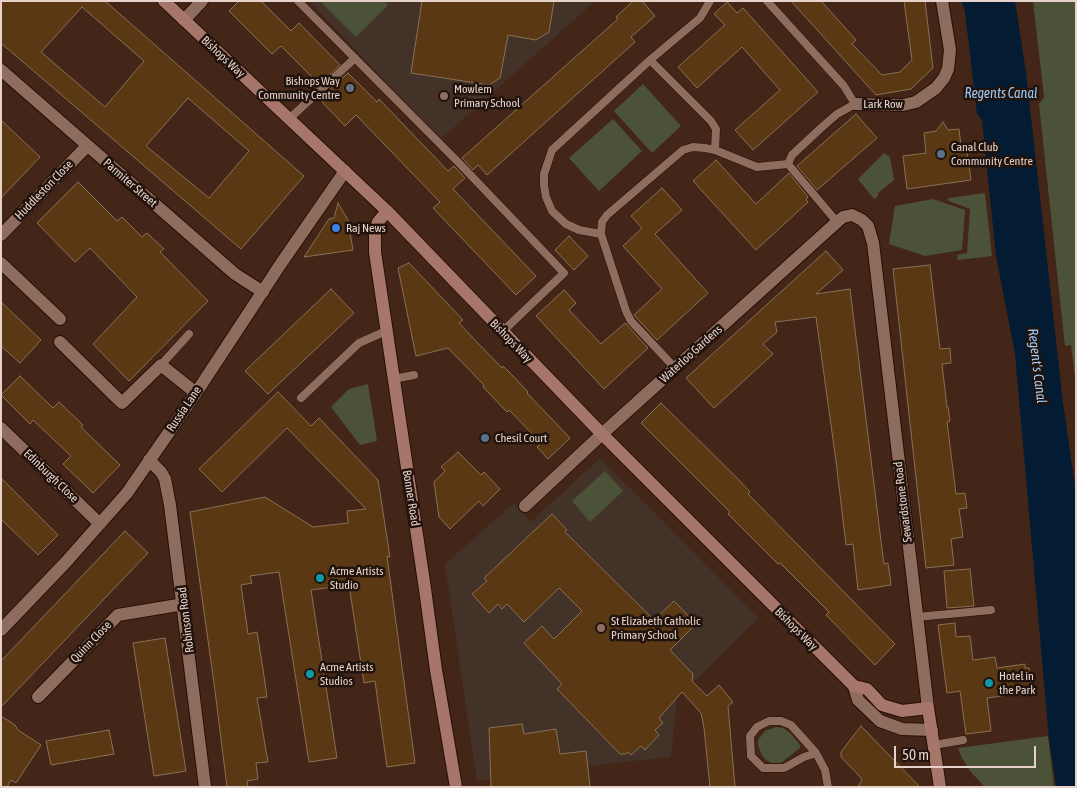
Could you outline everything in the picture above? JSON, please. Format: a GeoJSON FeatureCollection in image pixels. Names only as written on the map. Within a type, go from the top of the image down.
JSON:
{"type":"FeatureCollection","features":[{"type":"Feature","properties":{"kind":"main road","name":"Bishops Way"},"geometry":{"type":"LineString","coordinates":[[164,1],[387,211],[602,434],[854,686],[867,689],[882,705],[902,711],[928,708]]}},
{"type":"Feature","properties":{"kind":"main road","name":"Bonner Road"},"geometry":{"type":"LineString","coordinates":[[387,211],[378,222],[375,252],[435,660],[456,787]]}},
{"type":"Feature","properties":{"kind":"main road","name":"Sewardstone Road"},"geometry":{"type":"LineString","coordinates":[[928,708],[940,787]]}},
{"type":"Feature","properties":{"kind":"street"},"geometry":{"type":"LineString","coordinates":[[184,20],[202,1]]}},
{"type":"Feature","properties":{"kind":"street","name":"Lark Row"},"geometry":{"type":"LineString","coordinates":[[855,104],[903,105],[916,102],[936,88],[948,69],[950,50],[942,1]]}},
{"type":"Feature","properties":{"kind":"street","name":"Parmiter Street"},"geometry":{"type":"LineString","coordinates":[[1,70],[235,274],[263,292]]}},
{"type":"Feature","properties":{"kind":"street","name":"Huddleston Close"},"geometry":{"type":"LineString","coordinates":[[1,235],[87,146]]}},
{"type":"Feature","properties":{"kind":"street","name":"Russia Lane"},"geometry":{"type":"LineString","coordinates":[[1,630],[127,493],[345,171]]}},
{"type":"Feature","properties":{"kind":"street","name":"Sewardstone Road"},"geometry":{"type":"LineString","coordinates":[[837,222],[843,217],[852,215],[862,220],[868,226],[873,243],[928,708]]}},
{"type":"Feature","properties":{"kind":"street","name":"Waterloo Gardens"},"geometry":{"type":"LineString","coordinates":[[525,506],[837,222]]}},
{"type":"Feature","properties":{"kind":"street"},"geometry":{"type":"LineString","coordinates":[[1,262],[60,319]]}},
{"type":"Feature","properties":{"kind":"street"},"geometry":{"type":"LineString","coordinates":[[60,342],[122,403],[161,365],[196,393]]}},
{"type":"Feature","properties":{"kind":"street","name":"Edinburgh Close"},"geometry":{"type":"LineString","coordinates":[[1,428],[100,524]]}},
{"type":"Feature","properties":{"kind":"street","name":"Robinson Road"},"geometry":{"type":"LineString","coordinates":[[149,460],[165,479],[184,604],[205,787]]}},
{"type":"Feature","properties":{"kind":"street","name":"Quinn Close"},"geometry":{"type":"LineString","coordinates":[[38,696],[118,615],[184,604]]}},
{"type":"Feature","properties":{"kind":"street","name":"Bishops Way"},"geometry":{"type":"LineString","coordinates":[[854,686],[858,700],[880,721],[902,729],[932,730]]}},
{"type":"Feature","properties":{"kind":"lane"},"geometry":{"type":"LineString","coordinates":[[298,1],[461,165],[564,273],[502,332]]}},
{"type":"Feature","properties":{"kind":"lane"},"geometry":{"type":"LineString","coordinates":[[601,234],[579,230],[566,224],[552,210],[546,197],[544,174],[552,150],[650,60],[700,18],[708,8],[710,1]]}},
{"type":"Feature","properties":{"kind":"lane"},"geometry":{"type":"LineString","coordinates":[[767,1],[844,86],[855,104],[837,114],[821,128],[792,155],[788,164]]}},
{"type":"Feature","properties":{"kind":"lane"},"geometry":{"type":"LineString","coordinates":[[289,119],[355,58]]}},
{"type":"Feature","properties":{"kind":"lane"},"geometry":{"type":"LineString","coordinates":[[650,60],[711,121],[716,129],[715,150]]}},
{"type":"Feature","properties":{"kind":"lane"},"geometry":{"type":"LineString","coordinates":[[675,368],[631,321],[626,311],[601,234],[602,222],[607,215],[676,154],[683,150],[693,147],[715,150],[757,168],[788,164]]}},
{"type":"Feature","properties":{"kind":"lane"},"geometry":{"type":"LineString","coordinates":[[788,164],[837,222]]}},
{"type":"Feature","properties":{"kind":"lane"},"geometry":{"type":"LineString","coordinates":[[300,398],[359,343],[386,332]]}},
{"type":"Feature","properties":{"kind":"lane"},"geometry":{"type":"LineString","coordinates":[[161,365],[189,334]]}},
{"type":"Feature","properties":{"kind":"lane"},"geometry":{"type":"LineString","coordinates":[[393,379],[414,375]]}},
{"type":"Feature","properties":{"kind":"lane"},"geometry":{"type":"LineString","coordinates":[[917,617],[991,610]]}},
{"type":"Feature","properties":{"kind":"lane"},"geometry":{"type":"LineString","coordinates":[[816,753],[784,768],[763,768],[751,756],[750,736],[757,727],[769,721],[781,721],[791,725],[816,753],[825,770],[828,787]]}},
{"type":"Feature","properties":{"kind":"lane"},"geometry":{"type":"LineString","coordinates":[[934,745],[963,740]]}},
{"type":"Feature","properties":{"kind":"shaded area","name":"Mowlem Primary School"},"geometry":{"type":"Polygon","coordinates":[[[309,1],[595,1],[441,139],[309,1]]]}},
{"type":"Feature","properties":{"kind":"shaded area","name":"St Elizabeth Catholic Primary School"},"geometry":{"type":"Polygon","coordinates":[[[600,458],[759,618],[677,698],[671,757],[558,769],[477,781],[445,564],[514,503],[531,522],[600,458]]]}},
{"type":"Feature","properties":{"kind":"green space"},"geometry":{"type":"Polygon","coordinates":[[[320,1],[384,1],[388,5],[356,37],[320,1]]]}},
{"type":"Feature","properties":{"kind":"green space"},"geometry":{"type":"Polygon","coordinates":[[[1033,1],[1076,1],[1076,385],[1071,345],[1065,346],[1039,104],[1044,97],[1033,1]]]}},
{"type":"Feature","properties":{"kind":"green space"},"geometry":{"type":"Polygon","coordinates":[[[643,84],[681,126],[652,153],[614,111],[643,84]]]}},
{"type":"Feature","properties":{"kind":"green space"},"geometry":{"type":"Polygon","coordinates":[[[613,119],[642,151],[599,191],[569,158],[613,119]]]}},
{"type":"Feature","properties":{"kind":"green space"},"geometry":{"type":"Polygon","coordinates":[[[884,153],[890,157],[894,180],[878,193],[878,196],[874,199],[858,179],[884,153]]]}},
{"type":"Feature","properties":{"kind":"green space"},"geometry":{"type":"Polygon","coordinates":[[[985,193],[992,256],[958,260],[957,255],[967,253],[970,209],[947,200],[949,198],[985,193]]]}},
{"type":"Feature","properties":{"kind":"green space"},"geometry":{"type":"Polygon","coordinates":[[[933,199],[965,210],[962,250],[925,256],[889,244],[895,206],[933,199]]]}},
{"type":"Feature","properties":{"kind":"green space"},"geometry":{"type":"Polygon","coordinates":[[[368,384],[377,441],[360,445],[331,407],[349,389],[368,384]]]}},
{"type":"Feature","properties":{"kind":"green space"},"geometry":{"type":"Polygon","coordinates":[[[605,471],[623,491],[590,522],[572,501],[605,471]]]}},
{"type":"Feature","properties":{"kind":"green space"},"geometry":{"type":"Polygon","coordinates":[[[776,727],[783,728],[790,733],[800,745],[800,748],[781,763],[771,763],[762,755],[758,740],[765,731],[776,727]]]}},
{"type":"Feature","properties":{"kind":"green space"},"geometry":{"type":"Polygon","coordinates":[[[1048,736],[1054,787],[985,787],[970,771],[958,748],[1048,736]]]}},
{"type":"Feature","properties":{"kind":"water","name":"Regents Canal"},"geometry":{"type":"Polygon","coordinates":[[[962,1],[1015,1],[1026,72],[1063,403],[1076,493],[1076,787],[1056,787],[1049,739],[1015,354],[996,256],[982,120],[977,114],[965,12],[962,1]]]}},
{"type":"Feature","properties":{"kind":"building"},"geometry":{"type":"Polygon","coordinates":[[[1,1],[105,1],[304,176],[241,249],[1,43],[1,1]],[[82,7],[41,52],[105,107],[144,61],[82,7]],[[188,98],[146,146],[209,198],[249,151],[188,98]]]}},
{"type":"Feature","properties":{"kind":"building"},"geometry":{"type":"Polygon","coordinates":[[[239,1],[261,1],[291,31],[299,23],[340,65],[319,84],[281,46],[272,54],[229,11],[239,1]]]}},
{"type":"Feature","properties":{"kind":"building"},"geometry":{"type":"Polygon","coordinates":[[[422,1],[554,1],[549,32],[536,40],[508,35],[500,78],[489,85],[411,73],[422,1]]]}},
{"type":"Feature","properties":{"kind":"building"},"geometry":{"type":"Polygon","coordinates":[[[633,1],[642,1],[655,16],[631,37],[635,42],[487,175],[478,165],[473,170],[462,158],[618,19],[616,17],[633,1]]]}},
{"type":"Feature","properties":{"kind":"building"},"geometry":{"type":"Polygon","coordinates":[[[791,1],[821,1],[856,40],[852,44],[882,75],[900,72],[912,60],[904,1],[925,1],[933,68],[911,89],[876,95],[791,1]]]}},
{"type":"Feature","properties":{"kind":"building"},"geometry":{"type":"Polygon","coordinates":[[[727,2],[737,13],[743,8],[818,92],[753,150],[735,130],[780,90],[742,47],[697,88],[678,67],[725,25],[714,14],[727,2]]]}},
{"type":"Feature","properties":{"kind":"building"},"geometry":{"type":"Polygon","coordinates":[[[348,73],[377,102],[379,99],[448,171],[454,166],[465,178],[453,189],[536,276],[516,295],[433,208],[440,202],[356,115],[345,126],[322,102],[330,95],[327,92],[348,73]]]}},
{"type":"Feature","properties":{"kind":"building"},"geometry":{"type":"Polygon","coordinates":[[[856,114],[877,138],[817,190],[797,166],[856,114]]]}},
{"type":"Feature","properties":{"kind":"building"},"geometry":{"type":"Polygon","coordinates":[[[1,120],[40,157],[1,198],[1,120]]]}},
{"type":"Feature","properties":{"kind":"building","name":"Canal Club Community Centre"},"geometry":{"type":"Polygon","coordinates":[[[943,122],[948,130],[959,129],[961,146],[966,146],[971,180],[907,189],[903,156],[926,153],[924,133],[936,131],[943,122]]]}},
{"type":"Feature","properties":{"kind":"building"},"geometry":{"type":"Polygon","coordinates":[[[716,160],[756,204],[789,173],[808,197],[806,199],[808,202],[756,250],[693,181],[716,160]]]}},
{"type":"Feature","properties":{"kind":"building"},"geometry":{"type":"Polygon","coordinates":[[[78,182],[117,221],[122,217],[142,237],[147,233],[164,249],[160,252],[208,301],[129,381],[93,344],[137,297],[90,248],[75,262],[37,223],[78,182]]]}},
{"type":"Feature","properties":{"kind":"building"},"geometry":{"type":"Polygon","coordinates":[[[662,188],[682,210],[655,234],[708,293],[657,340],[634,315],[662,289],[623,246],[642,228],[631,216],[662,188]]]}},
{"type":"Feature","properties":{"kind":"building","name":"Raj News"},"geometry":{"type":"Polygon","coordinates":[[[338,203],[348,220],[353,250],[304,257],[329,219],[334,218],[338,203]]]}},
{"type":"Feature","properties":{"kind":"building"},"geometry":{"type":"Polygon","coordinates":[[[569,236],[588,256],[574,270],[555,250],[569,236]]]}},
{"type":"Feature","properties":{"kind":"building"},"geometry":{"type":"Polygon","coordinates":[[[826,251],[843,270],[816,294],[850,289],[884,564],[888,563],[891,585],[858,590],[853,544],[846,545],[816,317],[775,322],[777,332],[763,344],[773,354],[714,408],[686,378],[826,251]]]}},
{"type":"Feature","properties":{"kind":"building"},"geometry":{"type":"Polygon","coordinates":[[[409,263],[463,320],[459,323],[502,368],[503,366],[513,376],[570,438],[548,459],[537,447],[541,443],[509,410],[507,412],[448,348],[416,356],[398,268],[409,263]]]}},
{"type":"Feature","properties":{"kind":"building"},"geometry":{"type":"Polygon","coordinates":[[[930,265],[940,349],[950,348],[951,363],[942,364],[950,421],[947,422],[956,494],[965,493],[967,508],[959,509],[963,537],[951,539],[954,565],[926,568],[893,269],[930,265]]]}},
{"type":"Feature","properties":{"kind":"building"},"geometry":{"type":"Polygon","coordinates":[[[331,289],[354,313],[268,394],[245,371],[331,289]]]}},
{"type":"Feature","properties":{"kind":"building"},"geometry":{"type":"Polygon","coordinates":[[[564,290],[576,303],[569,310],[601,344],[625,323],[648,348],[604,389],[536,316],[564,290]]]}},
{"type":"Feature","properties":{"kind":"building"},"geometry":{"type":"Polygon","coordinates":[[[1,302],[41,340],[20,363],[1,346],[1,302]]]}},
{"type":"Feature","properties":{"kind":"building"},"geometry":{"type":"Polygon","coordinates":[[[20,376],[53,408],[59,402],[83,425],[81,427],[120,465],[93,493],[63,464],[71,456],[33,420],[30,424],[1,395],[20,376]]]}},
{"type":"Feature","properties":{"kind":"building"},"geometry":{"type":"Polygon","coordinates":[[[278,392],[311,426],[319,418],[378,480],[390,557],[387,556],[415,763],[387,767],[375,681],[364,683],[349,585],[311,590],[337,758],[309,762],[279,572],[250,576],[252,583],[241,585],[248,634],[257,632],[263,669],[267,697],[257,698],[268,762],[256,763],[258,779],[247,781],[248,787],[227,787],[190,512],[265,497],[313,527],[348,523],[347,511],[366,509],[287,428],[222,492],[199,469],[278,392]]]}},
{"type":"Feature","properties":{"kind":"building"},"geometry":{"type":"Polygon","coordinates":[[[661,403],[739,480],[750,492],[748,494],[895,644],[875,665],[826,615],[829,612],[728,514],[730,512],[641,423],[661,403]]]}},
{"type":"Feature","properties":{"kind":"building"},"geometry":{"type":"Polygon","coordinates":[[[458,452],[481,475],[484,472],[500,489],[483,506],[479,501],[450,529],[439,517],[434,482],[445,471],[441,467],[458,452]]]}},
{"type":"Feature","properties":{"kind":"building"},"geometry":{"type":"Polygon","coordinates":[[[1,478],[58,535],[38,555],[1,519],[1,478]]]}},
{"type":"Feature","properties":{"kind":"building"},"geometry":{"type":"Polygon","coordinates":[[[552,514],[567,530],[565,532],[654,620],[674,601],[696,624],[670,650],[693,674],[692,681],[707,696],[719,685],[733,702],[728,706],[735,787],[710,787],[701,713],[682,692],[659,718],[663,723],[655,730],[659,735],[645,750],[641,746],[631,755],[628,752],[620,754],[557,689],[562,684],[524,643],[542,626],[554,639],[582,611],[559,588],[524,622],[507,604],[502,609],[498,604],[489,613],[472,594],[487,581],[484,578],[552,514]]]}},
{"type":"Feature","properties":{"kind":"building"},"geometry":{"type":"Polygon","coordinates":[[[125,531],[148,553],[1,707],[1,661],[125,531]]]}},
{"type":"Feature","properties":{"kind":"building"},"geometry":{"type":"Polygon","coordinates":[[[970,569],[974,606],[947,608],[944,571],[970,569]]]}},
{"type":"Feature","properties":{"kind":"building","name":"Hotel in the Park"},"geometry":{"type":"Polygon","coordinates":[[[955,623],[956,637],[970,636],[973,660],[995,657],[997,668],[1025,664],[1025,668],[1029,668],[1032,692],[987,698],[991,731],[966,734],[960,691],[947,693],[938,625],[955,623]]]}},
{"type":"Feature","properties":{"kind":"building"},"geometry":{"type":"Polygon","coordinates":[[[165,638],[186,771],[154,776],[133,643],[165,638]]]}},
{"type":"Feature","properties":{"kind":"building"},"geometry":{"type":"Polygon","coordinates":[[[1,716],[41,745],[16,783],[11,780],[7,787],[1,787],[1,716]]]}},
{"type":"Feature","properties":{"kind":"building"},"geometry":{"type":"Polygon","coordinates":[[[522,724],[524,734],[556,729],[560,754],[586,751],[590,787],[491,787],[489,728],[522,724]]]}},
{"type":"Feature","properties":{"kind":"building"},"geometry":{"type":"Polygon","coordinates":[[[861,726],[920,787],[858,787],[862,779],[841,757],[841,752],[861,726]]]}},
{"type":"Feature","properties":{"kind":"building"},"geometry":{"type":"Polygon","coordinates":[[[109,730],[114,754],[51,765],[46,741],[109,730]]]}},
{"type":"Feature","properties":{"kind":"place","name":"Bishops Way Community Centre"},"geometry":{"type":"Point","coordinates":[350,88]}},
{"type":"Feature","properties":{"kind":"place","name":"Mowlem Primary School"},"geometry":{"type":"Point","coordinates":[444,96]}},
{"type":"Feature","properties":{"kind":"place","name":"Canal Club Community Centre"},"geometry":{"type":"Point","coordinates":[941,154]}},
{"type":"Feature","properties":{"kind":"place","name":"Raj News"},"geometry":{"type":"Point","coordinates":[336,228]}},
{"type":"Feature","properties":{"kind":"place","name":"Chesil Court"},"geometry":{"type":"Point","coordinates":[485,438]}},
{"type":"Feature","properties":{"kind":"place","name":"Acme Artists Studio"},"geometry":{"type":"Point","coordinates":[320,578]}},
{"type":"Feature","properties":{"kind":"place","name":"St Elizabeth Catholic Primary School"},"geometry":{"type":"Point","coordinates":[601,628]}},
{"type":"Feature","properties":{"kind":"place","name":"Acme Artists Studios"},"geometry":{"type":"Point","coordinates":[310,674]}},
{"type":"Feature","properties":{"kind":"place","name":"Hotel in the Park"},"geometry":{"type":"Point","coordinates":[989,683]}},
{"type":"Feature","properties":{"kind":"water label","name":"Regent's Canal"},"geometry":{"type":"Point","coordinates":[1037,366]}}]}
